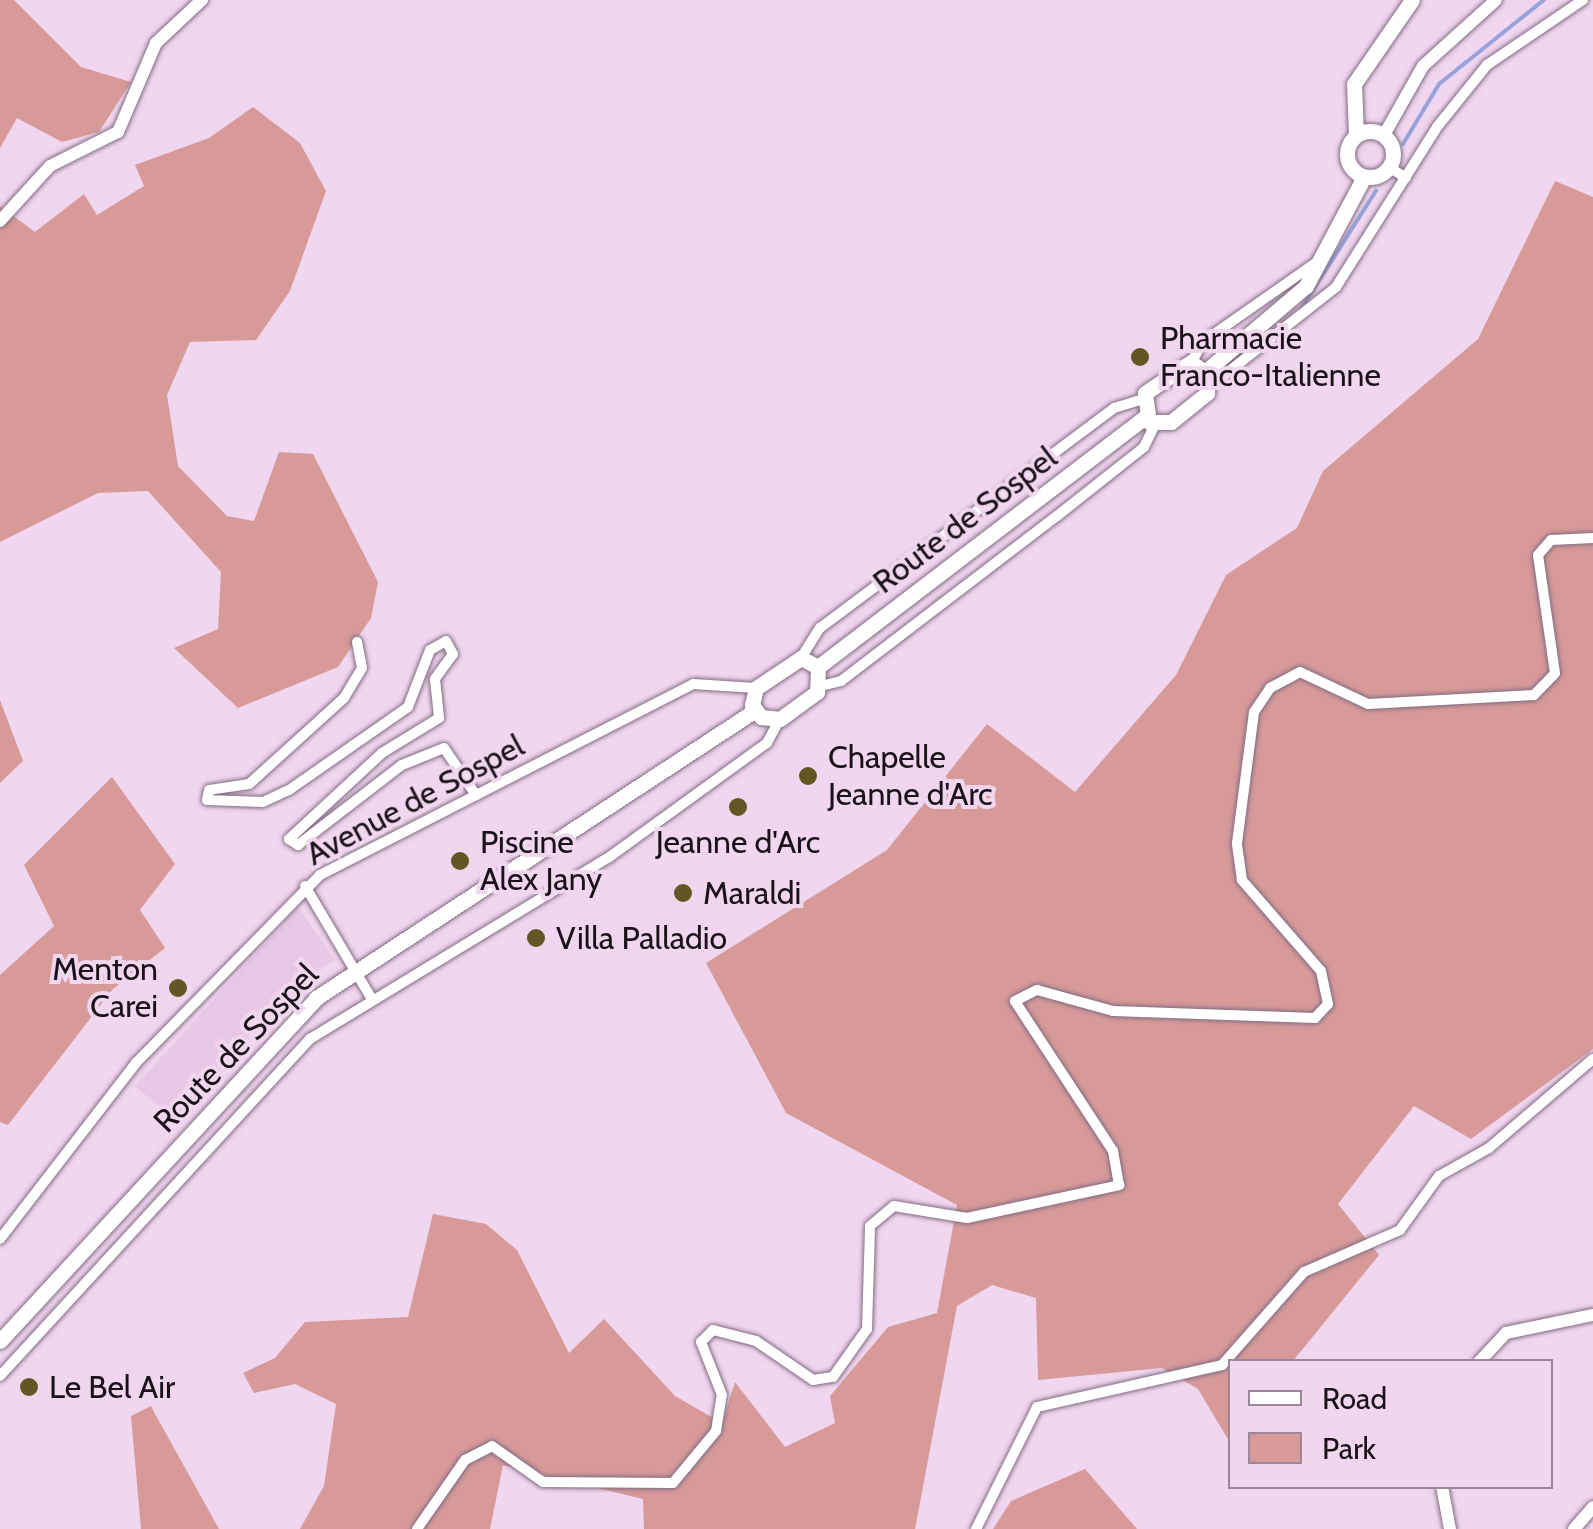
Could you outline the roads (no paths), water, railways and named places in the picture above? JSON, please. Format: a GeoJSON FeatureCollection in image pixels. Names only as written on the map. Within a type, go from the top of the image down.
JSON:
{"type":"FeatureCollection","features":[{"type":"Feature","properties":{"kind":"main road"},"geometry":{"type":"LineString","coordinates":[[1356,135],[1384,135],[1389,168],[1364,177],[1346,156],[1356,135],[1354,84],[1412,0]]}},
{"type":"Feature","properties":{"kind":"main road","name":"Route de Sospel"},"geometry":{"type":"LineString","coordinates":[[818,667],[1150,420],[1170,422],[1208,379],[1286,308],[1322,259],[1364,177]]}},
{"type":"Feature","properties":{"kind":"main road"},"geometry":{"type":"LineString","coordinates":[[1150,420],[1143,399],[1191,362],[1208,379]]}},
{"type":"Feature","properties":{"kind":"main road"},"geometry":{"type":"LineString","coordinates":[[801,658],[818,667],[821,686],[780,719],[754,711],[756,688],[801,658]]}},
{"type":"Feature","properties":{"kind":"main road","name":"Route de Sospel"},"geometry":{"type":"LineString","coordinates":[[0,1342],[316,998],[754,711]]}},
{"type":"Feature","properties":{"kind":"street"},"geometry":{"type":"LineString","coordinates":[[0,220],[50,166],[118,132],[156,43],[202,0]]}},
{"type":"Feature","properties":{"kind":"street"},"geometry":{"type":"LineString","coordinates":[[1384,135],[1423,66],[1496,0]]}},
{"type":"Feature","properties":{"kind":"street"},"geometry":{"type":"LineString","coordinates":[[1208,379],[1312,314],[1488,66],[1583,0]]}},
{"type":"Feature","properties":{"kind":"street"},"geometry":{"type":"LineString","coordinates":[[1389,168],[1406,178]]}},
{"type":"Feature","properties":{"kind":"street"},"geometry":{"type":"LineString","coordinates":[[1191,362],[1207,339],[1322,259]]}},
{"type":"Feature","properties":{"kind":"street"},"geometry":{"type":"LineString","coordinates":[[801,658],[820,628],[1114,408],[1143,399]]}},
{"type":"Feature","properties":{"kind":"street"},"geometry":{"type":"LineString","coordinates":[[821,686],[841,681],[1144,448],[1150,420]]}},
{"type":"Feature","properties":{"kind":"street"},"geometry":{"type":"LineString","coordinates":[[417,1529],[465,1460],[492,1446],[543,1482],[673,1483],[716,1431],[722,1395],[701,1342],[713,1330],[756,1341],[814,1380],[833,1376],[867,1330],[870,1226],[894,1206],[967,1218],[1119,1184],[1113,1151],[1016,1001],[1037,990],[1113,1011],[1316,1018],[1328,1004],[1321,971],[1242,880],[1236,843],[1254,712],[1270,688],[1300,672],[1368,704],[1534,695],[1555,674],[1538,555],[1551,540],[1593,538]]}},
{"type":"Feature","properties":{"kind":"street"},"geometry":{"type":"LineString","coordinates":[[357,642],[362,668],[344,698],[249,784],[209,790],[207,800],[263,802],[288,790],[408,707],[430,650],[446,641],[453,654],[436,672],[439,718],[382,753],[289,839],[298,845],[402,765],[444,748],[476,795]]}},
{"type":"Feature","properties":{"kind":"street","name":"Avenue de Sospel"},"geometry":{"type":"LineString","coordinates":[[0,1239],[136,1062],[305,886],[693,684],[756,688]]}},
{"type":"Feature","properties":{"kind":"street"},"geometry":{"type":"LineString","coordinates":[[0,1376],[256,1091],[370,996],[608,858],[767,743],[780,719]]}},
{"type":"Feature","properties":{"kind":"street"},"geometry":{"type":"LineString","coordinates":[[305,886],[370,996]]}},
{"type":"Feature","properties":{"kind":"street"},"geometry":{"type":"LineString","coordinates":[[976,1529],[1037,1407],[1222,1365],[1304,1272],[1400,1230],[1439,1176],[1489,1148],[1593,1059]]}},
{"type":"Feature","properties":{"kind":"street"},"geometry":{"type":"LineString","coordinates":[[1483,1359],[1506,1333],[1593,1315]]}},
{"type":"Feature","properties":{"kind":"street"},"geometry":{"type":"LineString","coordinates":[[1443,1489],[1450,1529]]}},
{"type":"Feature","properties":{"kind":"street"},"geometry":{"type":"LineString","coordinates":[[1574,1529],[1593,1507]]}},
{"type":"Feature","properties":{"kind":"waterway"},"geometry":{"type":"LineString","coordinates":[[1403,144],[1439,84],[1544,0]]}},
{"type":"Feature","properties":{"kind":"waterway"},"geometry":{"type":"LineString","coordinates":[[1301,309],[1376,191]]}},
{"type":"Feature","properties":{"kind":"place","name":"Pharmacie Franco-Italienne"},"geometry":{"type":"Point","coordinates":[1140,357]}},
{"type":"Feature","properties":{"kind":"place","name":"Chapelle Jeanne d'Arc"},"geometry":{"type":"Point","coordinates":[808,776]}},
{"type":"Feature","properties":{"kind":"place","name":"Jeanne d'Arc"},"geometry":{"type":"Point","coordinates":[738,807]}},
{"type":"Feature","properties":{"kind":"place","name":"Piscine Alex Jany"},"geometry":{"type":"Point","coordinates":[460,861]}},
{"type":"Feature","properties":{"kind":"place","name":"Maraldi"},"geometry":{"type":"Point","coordinates":[683,893]}},
{"type":"Feature","properties":{"kind":"place","name":"Villa Palladio"},"geometry":{"type":"Point","coordinates":[536,938]}},
{"type":"Feature","properties":{"kind":"place","name":"Menton Carei"},"geometry":{"type":"Point","coordinates":[178,988]}},
{"type":"Feature","properties":{"kind":"place","name":"Le Bel Air"},"geometry":{"type":"Point","coordinates":[29,1387]}}]}
